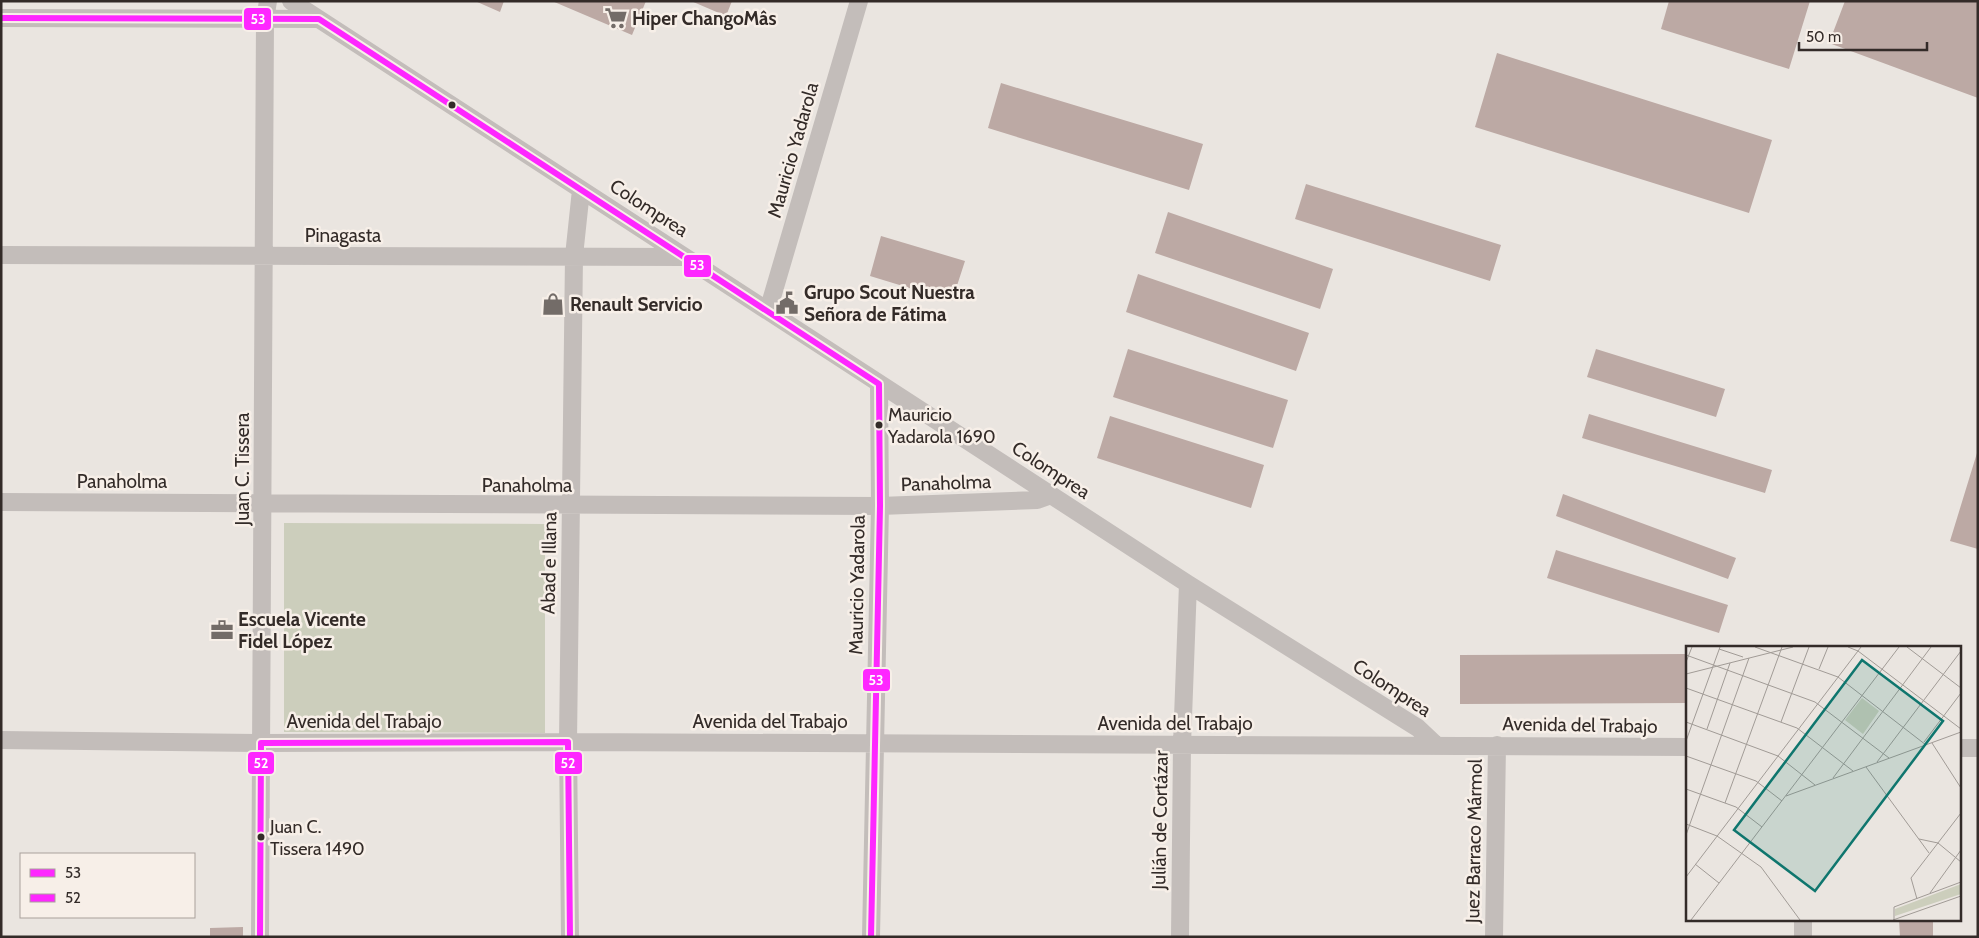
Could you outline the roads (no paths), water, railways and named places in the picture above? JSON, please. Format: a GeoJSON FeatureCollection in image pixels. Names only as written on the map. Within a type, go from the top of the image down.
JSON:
{"type":"FeatureCollection","features":[{"type":"Feature","properties":{"kind":"street","name":"Juan C. Tissera"},"geometry":{"type":"LineString","coordinates":[[260,937],[265,19],[268,1]]}},
{"type":"Feature","properties":{"kind":"street","name":"Colomprea"},"geometry":{"type":"LineString","coordinates":[[291,1],[1188,584],[1418,728],[1436,745]]}},
{"type":"Feature","properties":{"kind":"street","name":"Mauricio Yadarola"},"geometry":{"type":"LineString","coordinates":[[768,311],[859,1]]}},
{"type":"Feature","properties":{"kind":"street"},"geometry":{"type":"LineString","coordinates":[[1,18],[319,19]]}},
{"type":"Feature","properties":{"kind":"street","name":"Abad e Illana"},"geometry":{"type":"LineString","coordinates":[[570,937],[568,742],[574,256],[581,190]]}},
{"type":"Feature","properties":{"kind":"street","name":"Pinagasta"},"geometry":{"type":"LineString","coordinates":[[1,255],[684,257]]}},
{"type":"Feature","properties":{"kind":"street","name":"Mauricio Yadarola"},"geometry":{"type":"LineString","coordinates":[[871,937],[880,506],[879,384]]}},
{"type":"Feature","properties":{"kind":"street","name":"Panaholma"},"geometry":{"type":"LineString","coordinates":[[1,502],[880,506],[1037,500],[1051,495]]}},
{"type":"Feature","properties":{"kind":"street","name":"Julián de Cortázar"},"geometry":{"type":"LineString","coordinates":[[1180,937],[1182,744],[1188,584]]}},
{"type":"Feature","properties":{"kind":"street","name":"Avenida del Trabajo"},"geometry":{"type":"LineString","coordinates":[[1,740],[261,743],[568,742],[1686,747]]}},
{"type":"Feature","properties":{"kind":"street","name":"Juez Barraco Mármol"},"geometry":{"type":"LineString","coordinates":[[1494,937],[1497,745]]}},
{"type":"Feature","properties":{"kind":"street"},"geometry":{"type":"LineString","coordinates":[[1962,748],[1978,748]]}},
{"type":"Feature","properties":{"kind":"street"},"geometry":{"type":"LineString","coordinates":[[1803,920],[1803,937]]}},
{"type":"Feature","properties":{"kind":"place","name":"Hiper ChangoMâs"},"geometry":{"type":"Point","coordinates":[616,18]}},
{"type":"Feature","properties":{"kind":"place","name":"Grupo Scout Nuestra Señora de Fátima"},"geometry":{"type":"Point","coordinates":[787,303]}},
{"type":"Feature","properties":{"kind":"place","name":"Renault Servicio"},"geometry":{"type":"Point","coordinates":[553,304]}},
{"type":"Feature","properties":{"kind":"place","name":"Mauricio Yadarola 1690"},"geometry":{"type":"Point","coordinates":[879,425]}},
{"type":"Feature","properties":{"kind":"place","name":"Escuela Vicente Fidel López"},"geometry":{"type":"Point","coordinates":[222,630]}},
{"type":"Feature","properties":{"kind":"place","name":"Juan C. Tissera 1490"},"geometry":{"type":"Point","coordinates":[261,837]}}]}
